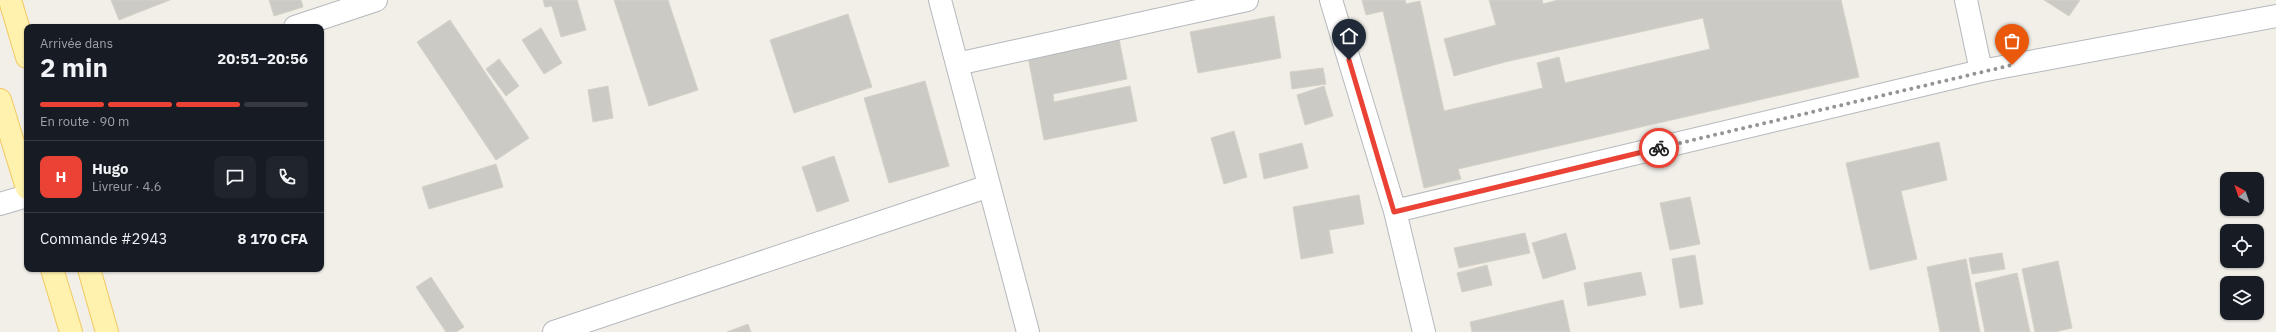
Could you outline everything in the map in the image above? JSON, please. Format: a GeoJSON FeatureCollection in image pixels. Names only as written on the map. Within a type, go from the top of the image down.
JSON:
{"type":"FeatureCollection","features":[{"type":"Feature","properties":{"kind":"main road"},"geometry":{"type":"LineString","coordinates":[[10,0],[24,47]]}},
{"type":"Feature","properties":{"kind":"main road"},"geometry":{"type":"LineString","coordinates":[[0,101],[24,178]]}},
{"type":"Feature","properties":{"kind":"main road"},"geometry":{"type":"LineString","coordinates":[[53,272],[71,332]]}},
{"type":"Feature","properties":{"kind":"main road"},"geometry":{"type":"LineString","coordinates":[[90,272],[106,332]]}},
{"type":"Feature","properties":{"kind":"street"},"geometry":{"type":"LineString","coordinates":[[304,24],[376,0]]}},
{"type":"Feature","properties":{"kind":"street"},"geometry":{"type":"LineString","coordinates":[[940,0],[1028,332]]}},
{"type":"Feature","properties":{"kind":"street"},"geometry":{"type":"LineString","coordinates":[[957,64],[1247,0]]}},
{"type":"Feature","properties":{"kind":"street"},"geometry":{"type":"LineString","coordinates":[[1331,0],[1394,212],[1424,332]]}},
{"type":"Feature","properties":{"kind":"street"},"geometry":{"type":"LineString","coordinates":[[1966,0],[1981,71]]}},
{"type":"Feature","properties":{"kind":"street"},"geometry":{"type":"LineString","coordinates":[[1394,212],[1981,71],[2276,16]]}},
{"type":"Feature","properties":{"kind":"street"},"geometry":{"type":"LineString","coordinates":[[554,332],[989,186]]}},
{"type":"Feature","properties":{"kind":"street"},"geometry":{"type":"LineString","coordinates":[[0,204],[24,197]]}},
{"type":"Feature","properties":{"kind":"building"},"geometry":{"type":"Polygon","coordinates":[[[111,0],[170,0],[119,20],[111,0]]]}},
{"type":"Feature","properties":{"kind":"building"},"geometry":{"type":"Polygon","coordinates":[[[269,0],[301,0],[303,7],[274,16],[269,0]]]}},
{"type":"Feature","properties":{"kind":"building"},"geometry":{"type":"Polygon","coordinates":[[[543,0],[577,0],[586,30],[561,37],[552,6],[545,7],[543,0]]]}},
{"type":"Feature","properties":{"kind":"building"},"geometry":{"type":"Polygon","coordinates":[[[614,0],[668,0],[698,90],[649,106],[614,0]]]}},
{"type":"Feature","properties":{"kind":"building"},"geometry":{"type":"Polygon","coordinates":[[[1362,0],[1405,0],[1406,4],[1420,1],[1444,111],[1543,88],[1537,63],[1559,57],[1565,83],[1710,49],[1703,18],[1505,62],[1454,76],[1444,39],[1496,25],[1489,0],[1542,0],[1543,4],[1558,0],[1841,0],[1859,77],[1458,169],[1461,179],[1424,188],[1383,11],[1366,15],[1362,0]]]}},
{"type":"Feature","properties":{"kind":"building"},"geometry":{"type":"Polygon","coordinates":[[[2044,0],[2080,0],[2069,16],[2044,0]]]}},
{"type":"Feature","properties":{"kind":"building"},"geometry":{"type":"Polygon","coordinates":[[[848,14],[872,87],[794,113],[770,40],[848,14]]]}},
{"type":"Feature","properties":{"kind":"building"},"geometry":{"type":"Polygon","coordinates":[[[1274,16],[1281,58],[1198,73],[1190,32],[1274,16]]]}},
{"type":"Feature","properties":{"kind":"building"},"geometry":{"type":"Polygon","coordinates":[[[450,20],[529,138],[496,160],[417,42],[450,20]]]}},
{"type":"Feature","properties":{"kind":"building"},"geometry":{"type":"Polygon","coordinates":[[[541,28],[562,63],[544,74],[522,40],[541,28]]]}},
{"type":"Feature","properties":{"kind":"building"},"geometry":{"type":"Polygon","coordinates":[[[1119,39],[1127,79],[1053,94],[1054,102],[1130,86],[1137,121],[1044,140],[1028,57],[1119,39]]]}},
{"type":"Feature","properties":{"kind":"building"},"geometry":{"type":"Polygon","coordinates":[[[499,59],[519,86],[506,96],[486,69],[499,59]]]}},
{"type":"Feature","properties":{"kind":"building"},"geometry":{"type":"Polygon","coordinates":[[[1323,68],[1326,84],[1292,89],[1290,72],[1323,68]]]}},
{"type":"Feature","properties":{"kind":"building"},"geometry":{"type":"Polygon","coordinates":[[[925,81],[949,166],[889,183],[864,98],[925,81]]]}},
{"type":"Feature","properties":{"kind":"building"},"geometry":{"type":"Polygon","coordinates":[[[608,86],[613,118],[593,122],[588,90],[608,86]]]}},
{"type":"Feature","properties":{"kind":"building"},"geometry":{"type":"Polygon","coordinates":[[[1324,86],[1333,116],[1305,125],[1297,95],[1324,86]]]}},
{"type":"Feature","properties":{"kind":"building"},"geometry":{"type":"Polygon","coordinates":[[[1234,131],[1247,177],[1224,184],[1211,138],[1234,131]]]}},
{"type":"Feature","properties":{"kind":"building"},"geometry":{"type":"Polygon","coordinates":[[[1939,142],[1947,180],[1901,191],[1917,259],[1870,270],[1846,163],[1939,142]]]}},
{"type":"Feature","properties":{"kind":"building"},"geometry":{"type":"Polygon","coordinates":[[[1302,143],[1308,168],[1264,179],[1259,154],[1302,143]]]}},
{"type":"Feature","properties":{"kind":"building"},"geometry":{"type":"Polygon","coordinates":[[[834,156],[849,201],[817,212],[802,167],[834,156]]]}},
{"type":"Feature","properties":{"kind":"building"},"geometry":{"type":"Polygon","coordinates":[[[496,164],[503,187],[429,209],[422,187],[496,164]]]}},
{"type":"Feature","properties":{"kind":"building"},"geometry":{"type":"Polygon","coordinates":[[[1359,195],[1364,224],[1329,230],[1333,253],[1301,259],[1293,207],[1359,195]]]}},
{"type":"Feature","properties":{"kind":"building"},"geometry":{"type":"Polygon","coordinates":[[[1690,197],[1700,244],[1670,250],[1660,203],[1690,197]]]}},
{"type":"Feature","properties":{"kind":"building"},"geometry":{"type":"Polygon","coordinates":[[[1525,233],[1530,253],[1459,268],[1454,248],[1525,233]]]}},
{"type":"Feature","properties":{"kind":"building"},"geometry":{"type":"Polygon","coordinates":[[[1566,233],[1576,269],[1543,279],[1532,243],[1566,233]]]}},
{"type":"Feature","properties":{"kind":"building"},"geometry":{"type":"Polygon","coordinates":[[[2002,253],[2005,269],[1972,274],[1969,258],[2002,253]]]}},
{"type":"Feature","properties":{"kind":"building"},"geometry":{"type":"Polygon","coordinates":[[[1695,255],[1703,304],[1680,308],[1672,259],[1695,255]]]}},
{"type":"Feature","properties":{"kind":"building"},"geometry":{"type":"Polygon","coordinates":[[[1966,259],[1980,332],[1940,332],[1927,267],[1966,259]]]}},
{"type":"Feature","properties":{"kind":"building"},"geometry":{"type":"Polygon","coordinates":[[[2058,261],[2072,328],[2055,332],[2035,332],[2022,269],[2058,261]]]}},
{"type":"Feature","properties":{"kind":"building"},"geometry":{"type":"Polygon","coordinates":[[[1487,265],[1492,285],[1462,292],[1457,273],[1487,265]]]}},
{"type":"Feature","properties":{"kind":"building"},"geometry":{"type":"Polygon","coordinates":[[[1641,272],[1646,295],[1588,306],[1584,283],[1641,272]]]}},
{"type":"Feature","properties":{"kind":"building"},"geometry":{"type":"Polygon","coordinates":[[[2017,273],[2030,332],[1985,332],[1975,283],[2017,273]]]}},
{"type":"Feature","properties":{"kind":"building"},"geometry":{"type":"Polygon","coordinates":[[[431,277],[464,327],[456,332],[446,332],[416,287],[431,277]]]}},
{"type":"Feature","properties":{"kind":"building"},"geometry":{"type":"Polygon","coordinates":[[[1563,300],[1570,332],[1472,332],[1470,322],[1563,300]]]}},
{"type":"Feature","properties":{"kind":"building"},"geometry":{"type":"Polygon","coordinates":[[[748,324],[751,332],[727,332],[748,324]]]}},
{"type":"Feature","properties":{"kind":"way so far"},"geometry":{"type":"LineString","coordinates":[[1659,148],[1981,71],[2012,65]]}},
{"type":"Feature","properties":{"kind":"route"},"geometry":{"type":"LineString","coordinates":[[1349,60],[1394,212],[1659,148]]}}]}
